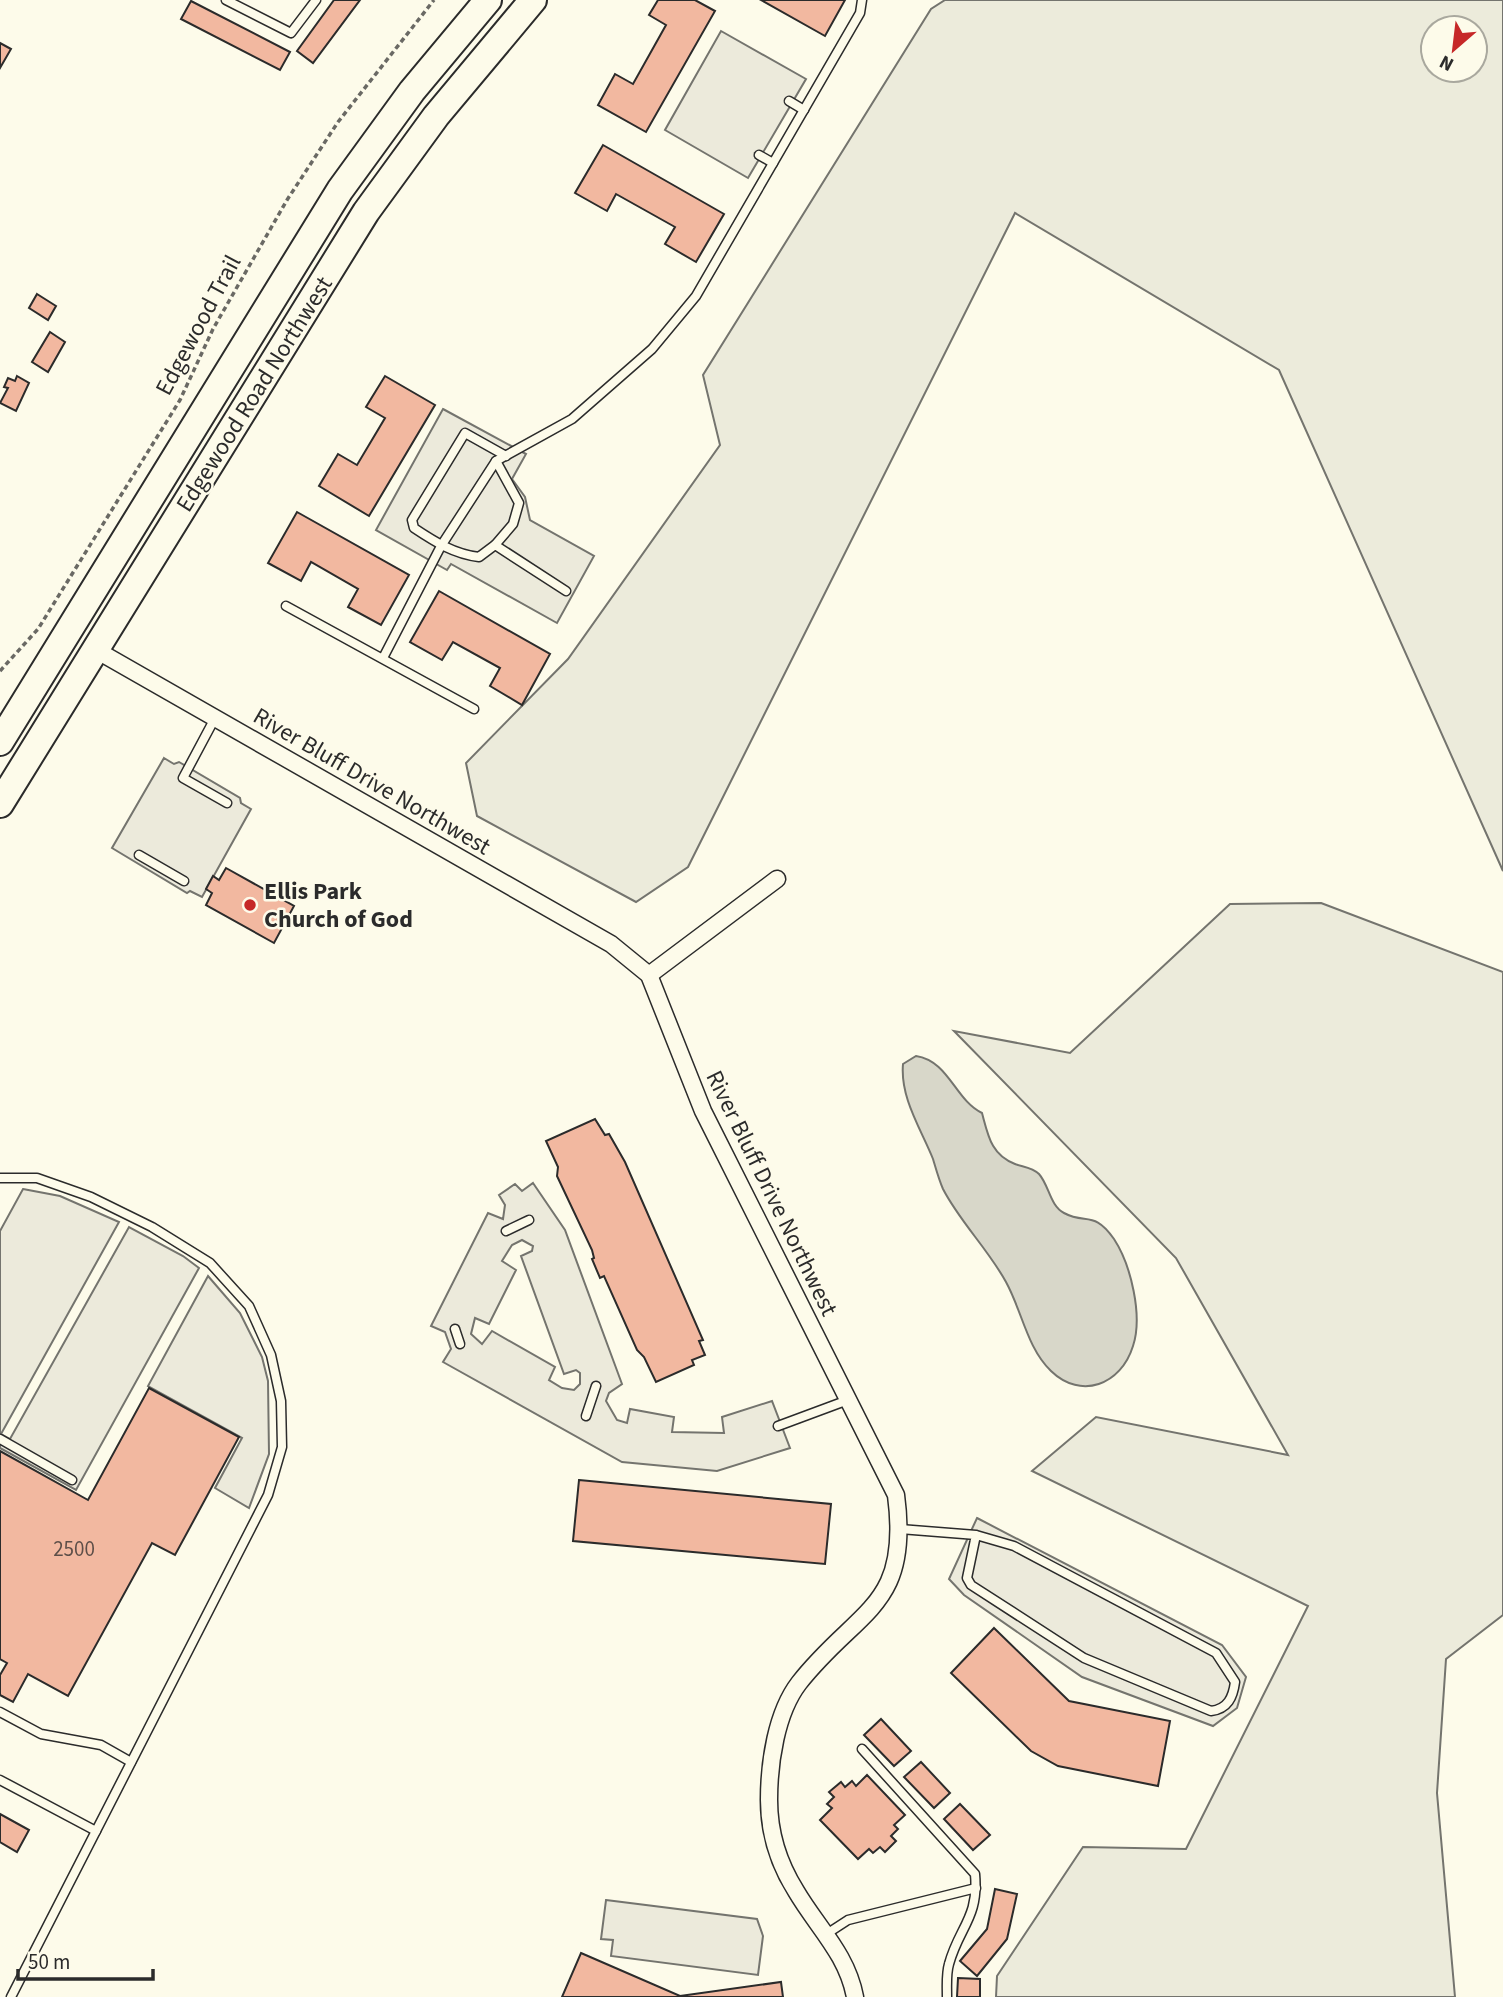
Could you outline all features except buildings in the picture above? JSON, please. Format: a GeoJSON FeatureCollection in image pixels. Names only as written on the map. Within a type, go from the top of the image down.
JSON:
{"type":"FeatureCollection","features":[{"type":"Feature","properties":{"kind":"main road","name":"Edgewood Road Northwest"},"geometry":{"type":"LineString","coordinates":[[0,741],[340,190],[412,91],[488,0]]}},
{"type":"Feature","properties":{"kind":"main road","name":"Edgewood Road Northwest"},"geometry":{"type":"LineString","coordinates":[[0,804],[366,212],[436,116],[533,0]]}},
{"type":"Feature","properties":{"kind":"street","name":"River Bluff Drive Northwest"},"geometry":{"type":"LineString","coordinates":[[96,650],[611,944],[649,975],[703,1111],[896,1495],[900,1529],[896,1567],[874,1606],[798,1684],[781,1720],[769,1800],[773,1841],[796,1891],[828,1933],[852,1978],[855,1997]]}},
{"type":"Feature","properties":{"kind":"street"},"geometry":{"type":"LineString","coordinates":[[649,975],[777,879]]}},
{"type":"Feature","properties":{"kind":"lane"},"geometry":{"type":"LineString","coordinates":[[226,0],[291,33],[316,0]]}},
{"type":"Feature","properties":{"kind":"lane"},"geometry":{"type":"LineString","coordinates":[[383,659],[441,546],[496,461],[572,419],[652,349],[695,296],[860,13],[862,0]]}},
{"type":"Feature","properties":{"kind":"lane"},"geometry":{"type":"LineString","coordinates":[[789,101],[804,110]]}},
{"type":"Feature","properties":{"kind":"lane"},"geometry":{"type":"LineString","coordinates":[[759,155],[773,163]]}},
{"type":"Feature","properties":{"kind":"lane"},"geometry":{"type":"LineString","coordinates":[[496,461],[519,503],[513,524],[495,545],[480,557],[441,546],[414,528],[412,520],[464,433],[506,456]]}},
{"type":"Feature","properties":{"kind":"lane"},"geometry":{"type":"LineString","coordinates":[[495,545],[566,591]]}},
{"type":"Feature","properties":{"kind":"lane"},"geometry":{"type":"LineString","coordinates":[[286,606],[474,709]]}},
{"type":"Feature","properties":{"kind":"lane"},"geometry":{"type":"LineString","coordinates":[[215,718],[183,778],[227,803]]}},
{"type":"Feature","properties":{"kind":"lane"},"geometry":{"type":"LineString","coordinates":[[139,855],[184,881]]}},
{"type":"Feature","properties":{"kind":"lane"},"geometry":{"type":"LineString","coordinates":[[0,1178],[37,1178],[91,1197],[152,1227],[209,1263],[248,1306],[271,1355],[281,1401],[282,1447],[268,1494],[11,1997]]}},
{"type":"Feature","properties":{"kind":"lane"},"geometry":{"type":"LineString","coordinates":[[506,1231],[529,1220]]}},
{"type":"Feature","properties":{"kind":"lane"},"geometry":{"type":"LineString","coordinates":[[455,1329],[460,1343]]}},
{"type":"Feature","properties":{"kind":"lane"},"geometry":{"type":"LineString","coordinates":[[586,1416],[596,1386]]}},
{"type":"Feature","properties":{"kind":"lane"},"geometry":{"type":"LineString","coordinates":[[778,1426],[848,1400]]}},
{"type":"Feature","properties":{"kind":"lane"},"geometry":{"type":"LineString","coordinates":[[0,1439],[72,1480]]}},
{"type":"Feature","properties":{"kind":"lane"},"geometry":{"type":"LineString","coordinates":[[900,1529],[976,1535],[1014,1546],[1216,1653],[1235,1682],[1228,1704],[1221,1710],[1212,1711],[1095,1664],[971,1585],[967,1578],[976,1535]]}},
{"type":"Feature","properties":{"kind":"lane"},"geometry":{"type":"LineString","coordinates":[[0,1712],[41,1734],[101,1745],[131,1762]]}},
{"type":"Feature","properties":{"kind":"lane"},"geometry":{"type":"LineString","coordinates":[[862,1749],[975,1874],[976,1888],[971,1917],[950,1960],[947,1997]]}},
{"type":"Feature","properties":{"kind":"lane"},"geometry":{"type":"LineString","coordinates":[[0,1780],[96,1831]]}},
{"type":"Feature","properties":{"kind":"lane"},"geometry":{"type":"LineString","coordinates":[[828,1933],[848,1920],[976,1888]]}},
{"type":"Feature","properties":{"kind":"path","name":"Edgewood Trail"},"geometry":{"type":"LineString","coordinates":[[0,671],[37,629],[180,400],[213,329],[287,200],[338,122],[434,0]]}},
{"type":"Feature","properties":{"kind":"shaded area"},"geometry":{"type":"Polygon","coordinates":[[[945,0],[1503,0],[1503,871],[1279,370],[1015,213],[688,867],[636,902],[477,816],[466,763],[568,659],[720,445],[703,375],[931,9],[945,0]]]}},
{"type":"Feature","properties":{"kind":"shaded area"},"geometry":{"type":"Polygon","coordinates":[[[721,31],[806,79],[748,178],[665,130],[721,31]]]}},
{"type":"Feature","properties":{"kind":"shaded area"},"geometry":{"type":"Polygon","coordinates":[[[443,409],[526,454],[512,479],[525,497],[530,520],[594,556],[557,623],[451,564],[447,570],[376,530],[443,409]]]}},
{"type":"Feature","properties":{"kind":"shaded area"},"geometry":{"type":"Polygon","coordinates":[[[164,758],[174,764],[179,762],[240,798],[241,803],[251,809],[202,897],[190,891],[187,893],[112,848],[164,758]]]}},
{"type":"Feature","properties":{"kind":"shaded area"},"geometry":{"type":"Polygon","coordinates":[[[1321,903],[1503,972],[1503,1615],[1446,1659],[1437,1793],[1455,1997],[996,1997],[997,1976],[1083,1847],[1186,1849],[1308,1606],[1032,1471],[1096,1417],[1288,1455],[1176,1258],[954,1031],[1070,1053],[1230,904],[1321,903]]]}},
{"type":"Feature","properties":{"kind":"shaded area"},"geometry":{"type":"Polygon","coordinates":[[[916,1056],[936,1065],[965,1099],[982,1113],[992,1143],[1001,1155],[1039,1174],[1059,1210],[1101,1224],[1114,1239],[1130,1276],[1137,1320],[1133,1346],[1127,1359],[1110,1379],[1099,1384],[1075,1385],[1051,1371],[1036,1351],[1006,1282],[957,1213],[942,1186],[912,1113],[905,1089],[903,1064],[916,1056]]]}},
{"type":"Feature","properties":{"kind":"shaded area"},"geometry":{"type":"Polygon","coordinates":[[[533,1183],[565,1230],[622,1384],[609,1393],[606,1401],[617,1420],[627,1423],[630,1409],[674,1417],[672,1432],[724,1433],[722,1417],[772,1401],[790,1448],[717,1471],[622,1462],[443,1362],[451,1349],[445,1332],[431,1326],[488,1213],[503,1219],[505,1205],[499,1195],[515,1184],[522,1191],[533,1183]],[[522,1240],[512,1245],[502,1261],[516,1270],[489,1324],[475,1318],[471,1334],[482,1344],[492,1331],[555,1367],[549,1380],[562,1388],[574,1390],[580,1384],[580,1373],[576,1370],[564,1374],[521,1256],[532,1251],[533,1246],[522,1240]]]}},
{"type":"Feature","properties":{"kind":"shaded area"},"geometry":{"type":"Polygon","coordinates":[[[23,1189],[60,1196],[119,1222],[1,1434],[10,1439],[129,1227],[183,1256],[199,1268],[76,1490],[0,1448],[0,1231],[23,1189]]]}},
{"type":"Feature","properties":{"kind":"shaded area"},"geometry":{"type":"Polygon","coordinates":[[[208,1276],[240,1313],[262,1357],[268,1381],[269,1454],[249,1508],[215,1488],[242,1438],[148,1386],[208,1276]]]}},
{"type":"Feature","properties":{"kind":"shaded area"},"geometry":{"type":"Polygon","coordinates":[[[977,1518],[1222,1645],[1246,1677],[1237,1708],[1213,1726],[1082,1677],[964,1595],[949,1579],[977,1518]]]}},
{"type":"Feature","properties":{"kind":"shaded area"},"geometry":{"type":"Polygon","coordinates":[[[606,1900],[757,1919],[763,1936],[758,1975],[611,1956],[613,1940],[601,1939],[606,1900]]]}},
{"type":"Feature","properties":{"kind":"place","name":"Ellis Park Church of God"},"geometry":{"type":"Point","coordinates":[250,905]}}]}
